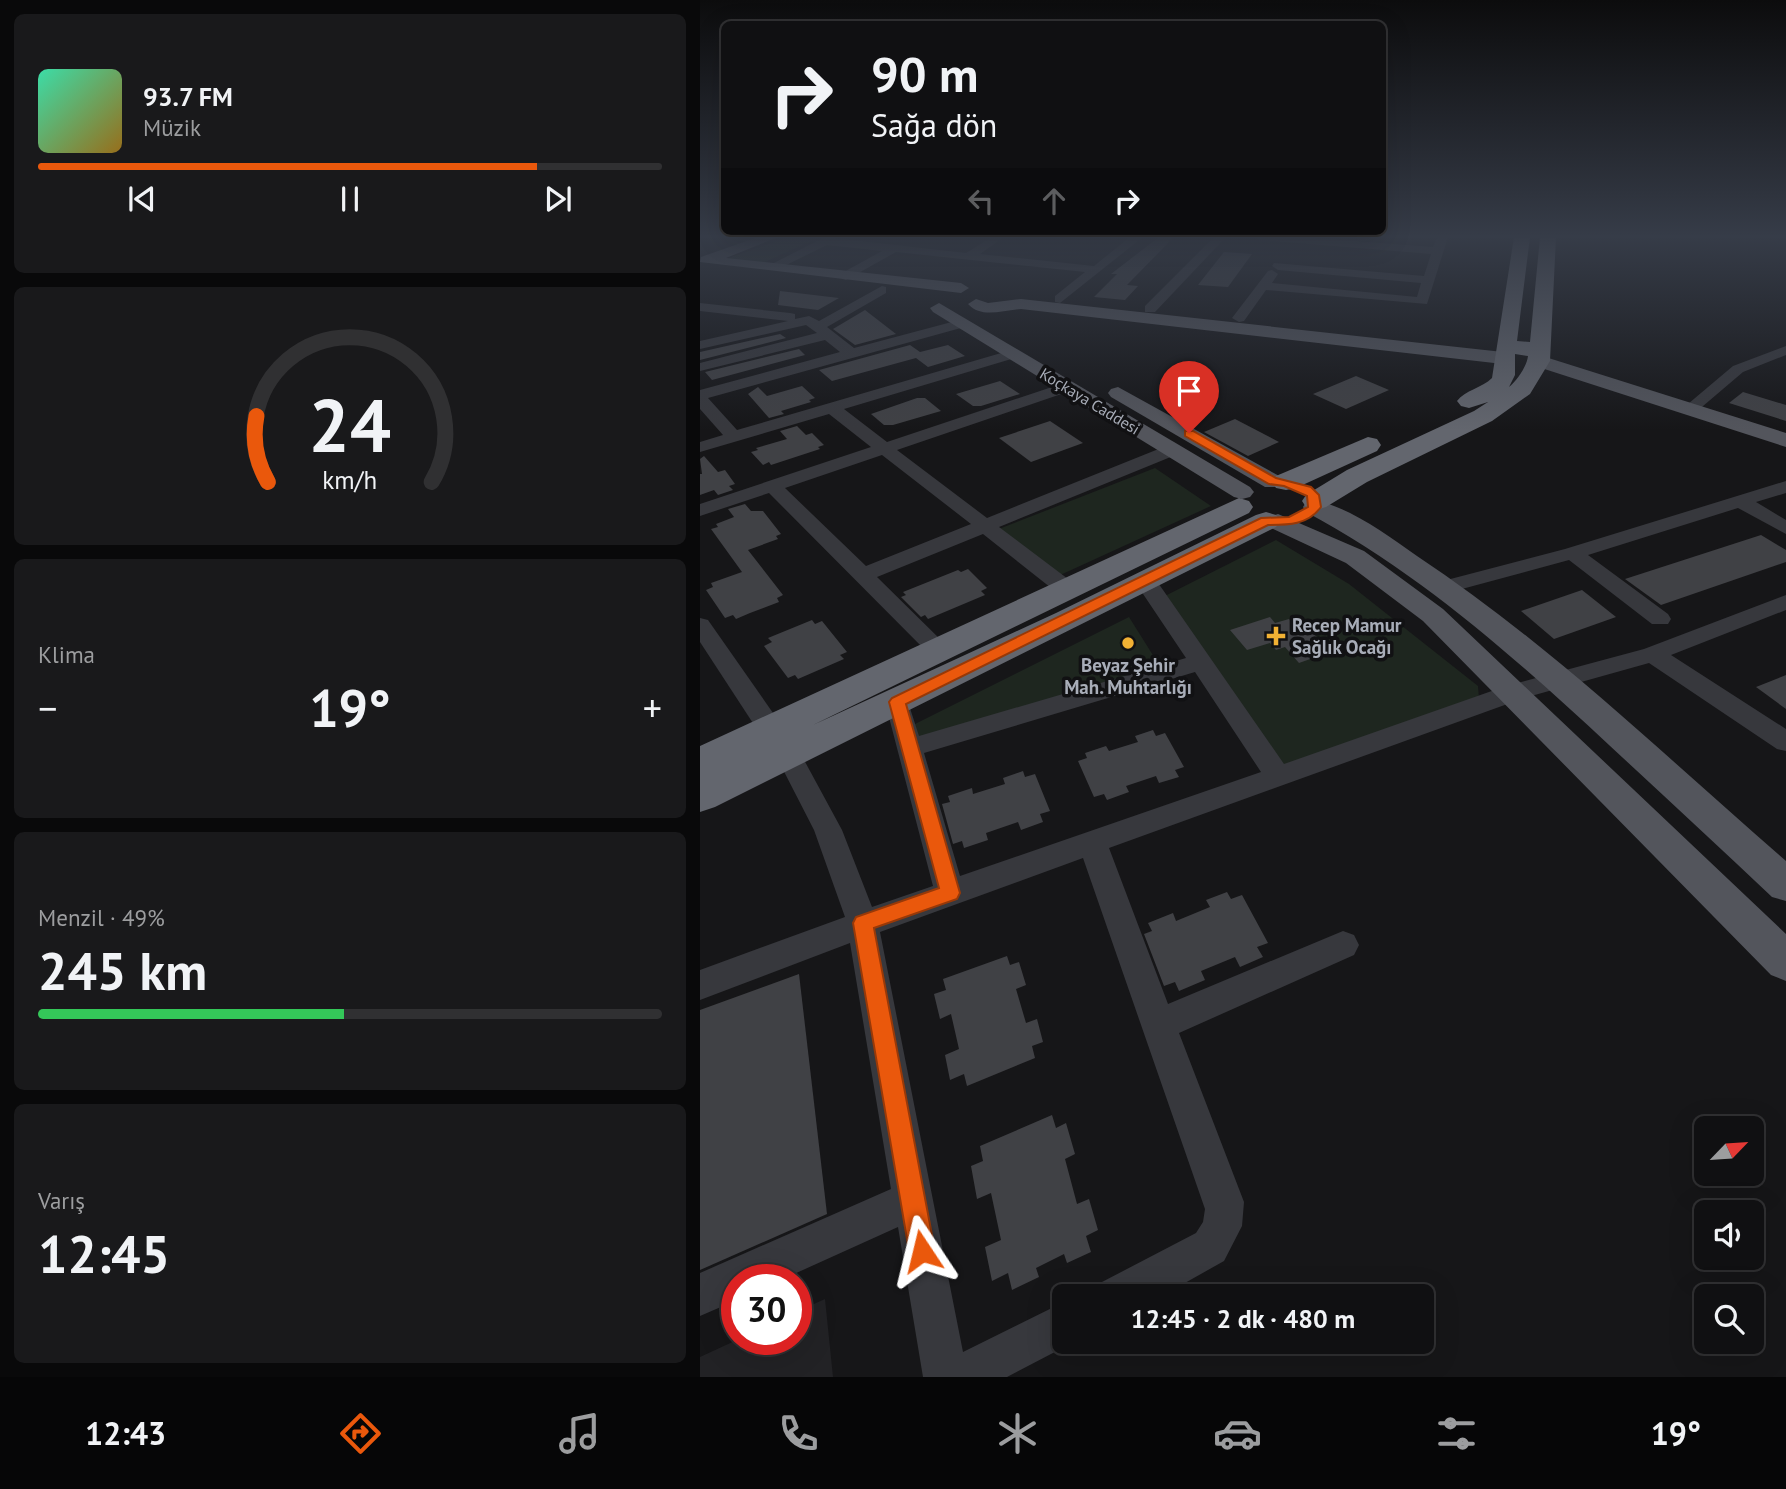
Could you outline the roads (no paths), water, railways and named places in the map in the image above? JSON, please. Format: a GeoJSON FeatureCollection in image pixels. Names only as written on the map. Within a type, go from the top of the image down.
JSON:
{"type":"FeatureCollection","features":[{"type":"Feature","properties":{"kind":"highway"},"geometry":{"type":"LineString","coordinates":[[1257,510],[1250,487],[1279,482],[1490,391],[1504,377],[1504,353],[1513,301]]}},
{"type":"Feature","properties":{"kind":"highway"},"geometry":{"type":"LineString","coordinates":[[700,796],[779,742],[939,651],[1068,590],[1257,510],[1301,518],[1315,504],[1357,476],[1495,409],[1527,384],[1539,356],[1543,301]]}},
{"type":"Feature","properties":{"kind":"highway"},"geometry":{"type":"LineString","coordinates":[[1504,353],[1520,362],[1539,356]]}},
{"type":"Feature","properties":{"kind":"highway"},"geometry":{"type":"LineString","coordinates":[[1279,482],[1307,489],[1315,504]]}},
{"type":"Feature","properties":{"kind":"highway"},"geometry":{"type":"LineString","coordinates":[[700,764],[779,742],[897,702],[1146,582],[1257,510]]}},
{"type":"Feature","properties":{"kind":"main road","name":"Koçkaya Caddesi"},"geometry":{"type":"LineString","coordinates":[[925,301],[1172,450],[1257,510],[1355,557],[1412,597],[1515,692],[1786,962]]}},
{"type":"Feature","properties":{"kind":"main road"},"geometry":{"type":"LineString","coordinates":[[931,301],[934,305]]}},
{"type":"Feature","properties":{"kind":"main road","name":"Koçkaya Caddesi"},"geometry":{"type":"LineString","coordinates":[[978,301],[986,317],[1279,482]]}},
{"type":"Feature","properties":{"kind":"main road"},"geometry":{"type":"LineString","coordinates":[[998,301],[1504,353]]}},
{"type":"Feature","properties":{"kind":"main road"},"geometry":{"type":"LineString","coordinates":[[1080,301],[1239,318],[1504,353]]}},
{"type":"Feature","properties":{"kind":"main road"},"geometry":{"type":"LineString","coordinates":[[1539,356],[1695,406],[1786,440]]}},
{"type":"Feature","properties":{"kind":"main road"},"geometry":{"type":"LineString","coordinates":[[1695,406],[1786,429]]}},
{"type":"Feature","properties":{"kind":"main road"},"geometry":{"type":"LineString","coordinates":[[1315,504],[1447,587],[1556,679],[1786,885]]}},
{"type":"Feature","properties":{"kind":"main road"},"geometry":{"type":"LineString","coordinates":[[1412,597],[1447,587]]}},
{"type":"Feature","properties":{"kind":"street"},"geometry":{"type":"LineString","coordinates":[[700,367],[818,327],[863,301]]}},
{"type":"Feature","properties":{"kind":"street"},"geometry":{"type":"LineString","coordinates":[[1150,309],[1158,301]]}},
{"type":"Feature","properties":{"kind":"street"},"geometry":{"type":"LineString","coordinates":[[1239,318],[1252,301]]}},
{"type":"Feature","properties":{"kind":"street"},"geometry":{"type":"LineString","coordinates":[[700,307],[818,327],[852,354]]}},
{"type":"Feature","properties":{"kind":"street"},"geometry":{"type":"LineString","coordinates":[[734,437],[700,397],[963,323]]}},
{"type":"Feature","properties":{"kind":"street"},"geometry":{"type":"LineString","coordinates":[[700,345],[818,327]]}},
{"type":"Feature","properties":{"kind":"street"},"geometry":{"type":"LineString","coordinates":[[1695,406],[1738,369],[1786,350]]}},
{"type":"Feature","properties":{"kind":"street"},"geometry":{"type":"LineString","coordinates":[[700,447],[1013,354]]}},
{"type":"Feature","properties":{"kind":"street"},"geometry":{"type":"LineString","coordinates":[[700,510],[1068,387]]}},
{"type":"Feature","properties":{"kind":"street"},"geometry":{"type":"LineString","coordinates":[[832,408],[1068,590]]}},
{"type":"Feature","properties":{"kind":"street"},"geometry":{"type":"LineString","coordinates":[[863,575],[1172,450]]}},
{"type":"Feature","properties":{"kind":"street"},"geometry":{"type":"LineString","coordinates":[[773,485],[939,651]]}},
{"type":"Feature","properties":{"kind":"street"},"geometry":{"type":"LineString","coordinates":[[1447,587],[1572,553],[1786,487]]}},
{"type":"Feature","properties":{"kind":"street"},"geometry":{"type":"LineString","coordinates":[[1741,502],[1786,528]]}},
{"type":"Feature","properties":{"kind":"street"},"geometry":{"type":"LineString","coordinates":[[1572,553],[1660,619]]}},
{"type":"Feature","properties":{"kind":"street"},"geometry":{"type":"LineString","coordinates":[[1146,582],[1278,776]]}},
{"type":"Feature","properties":{"kind":"street"},"geometry":{"type":"LineString","coordinates":[[700,985],[863,923],[1515,692],[1652,654],[1786,602]]}},
{"type":"Feature","properties":{"kind":"street"},"geometry":{"type":"LineString","coordinates":[[702,631],[779,742],[828,830],[863,923],[945,1377]]}},
{"type":"Feature","properties":{"kind":"street"},"geometry":{"type":"LineString","coordinates":[[1652,654],[1786,742]]}},
{"type":"Feature","properties":{"kind":"street"},"geometry":{"type":"LineString","coordinates":[[910,747],[1200,662]]}},
{"type":"Feature","properties":{"kind":"street"},"geometry":{"type":"LineString","coordinates":[[897,702],[950,893]]}},
{"type":"Feature","properties":{"kind":"street"},"geometry":{"type":"LineString","coordinates":[[1092,842],[1224,1202],[1225,1214],[1219,1237],[1210,1247],[1141,1284]]}},
{"type":"Feature","properties":{"kind":"street"},"geometry":{"type":"LineString","coordinates":[[1158,1025],[1343,945]]}},
{"type":"Feature","properties":{"kind":"street"},"geometry":{"type":"LineString","coordinates":[[700,1295],[913,1200]]}},
{"type":"Feature","properties":{"kind":"street"},"geometry":{"type":"LineString","coordinates":[[961,1377],[1052,1330]]}},
{"type":"Feature","properties":{"kind":"place","name":"Recep Mamur Sağlık Ocağı"},"geometry":{"type":"Point","coordinates":[1276,636]}},
{"type":"Feature","properties":{"kind":"place","name":"Beyaz Şehir Mah. Muhtarlığı"},"geometry":{"type":"Point","coordinates":[1128,643]}}]}
